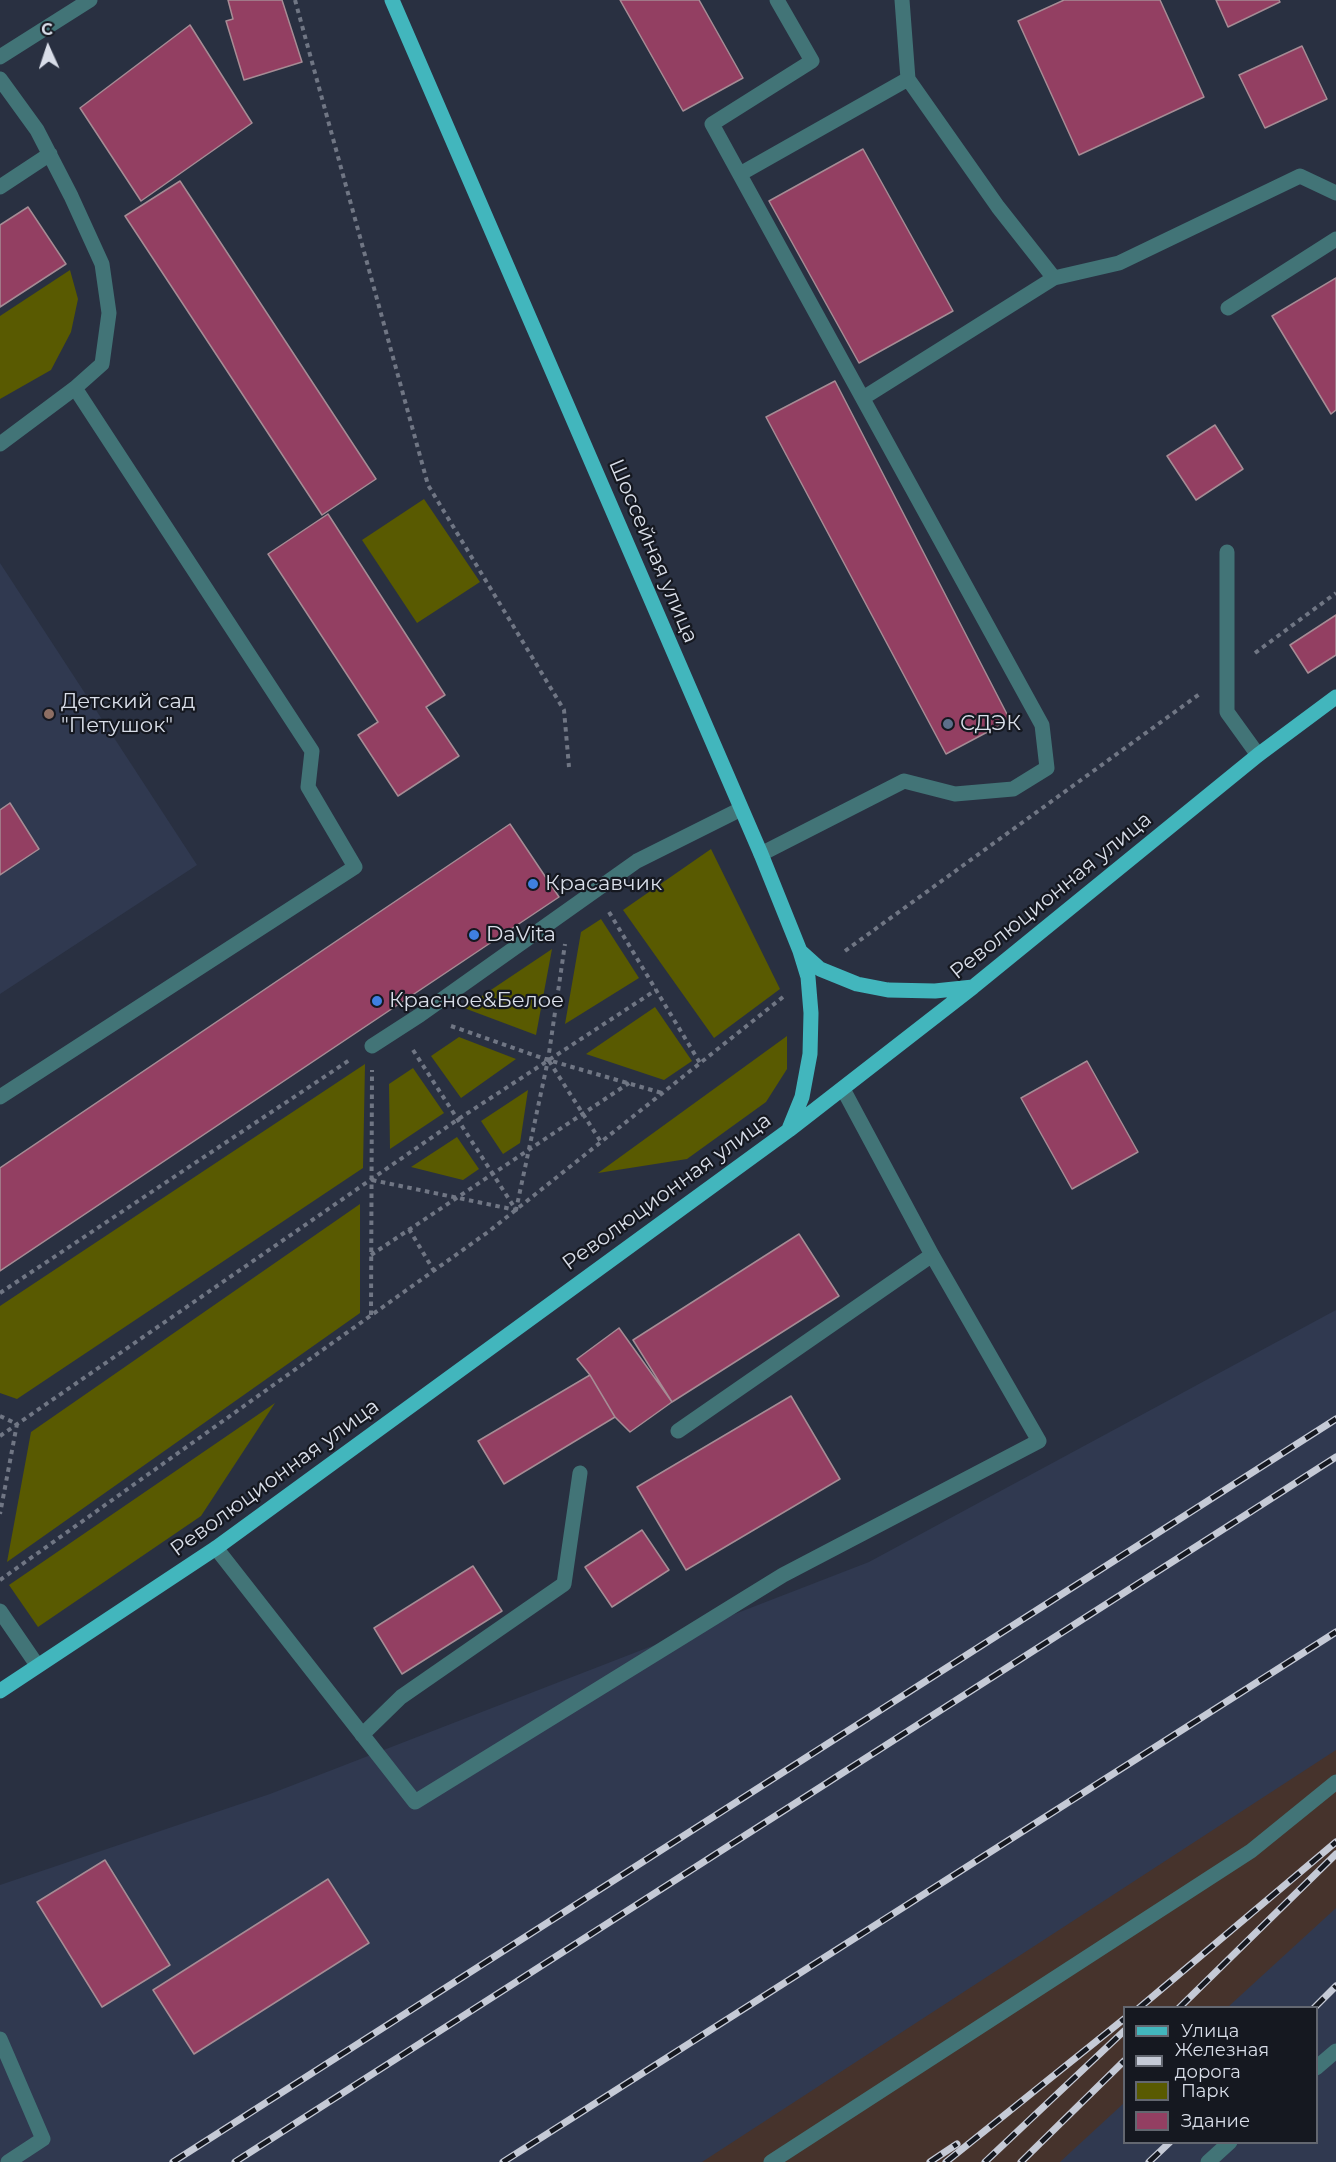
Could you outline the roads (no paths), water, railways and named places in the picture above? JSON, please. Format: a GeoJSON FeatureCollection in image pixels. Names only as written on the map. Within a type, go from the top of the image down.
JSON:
{"type":"FeatureCollection","features":[{"type":"Feature","properties":{"kind":"main road","name":"Шоссейная улица"},"geometry":{"type":"LineString","coordinates":[[392,0],[761,854],[800,951],[814,973],[810,1054],[802,1096],[789,1130]]}},
{"type":"Feature","properties":{"kind":"main road","name":"Революционная улица"},"geometry":{"type":"LineString","coordinates":[[0,1690],[216,1548],[789,1130],[973,987],[1258,755],[1336,697]]}},
{"type":"Feature","properties":{"kind":"main road"},"geometry":{"type":"LineString","coordinates":[[814,973],[888,990],[935,991],[973,987]]}},
{"type":"Feature","properties":{"kind":"street"},"geometry":{"type":"LineString","coordinates":[[0,57],[90,0]]}},
{"type":"Feature","properties":{"kind":"street"},"geometry":{"type":"LineString","coordinates":[[761,854],[904,781],[955,794],[1013,789],[1047,768],[1042,725],[712,124],[812,61],[777,0]]}},
{"type":"Feature","properties":{"kind":"street"},"geometry":{"type":"LineString","coordinates":[[902,0],[908,79],[998,207],[1054,278]]}},
{"type":"Feature","properties":{"kind":"street"},"geometry":{"type":"LineString","coordinates":[[0,79],[37,130],[102,264],[109,313],[102,364],[75,388],[0,444]]}},
{"type":"Feature","properties":{"kind":"street"},"geometry":{"type":"LineString","coordinates":[[740,174],[908,79]]}},
{"type":"Feature","properties":{"kind":"street"},"geometry":{"type":"LineString","coordinates":[[0,188],[50,154]]}},
{"type":"Feature","properties":{"kind":"street"},"geometry":{"type":"LineString","coordinates":[[863,398],[1054,278],[1119,263],[1300,176],[1336,193]]}},
{"type":"Feature","properties":{"kind":"street"},"geometry":{"type":"LineString","coordinates":[[1228,309],[1336,239]]}},
{"type":"Feature","properties":{"kind":"street"},"geometry":{"type":"LineString","coordinates":[[0,1097],[355,867],[308,787],[312,751],[75,388]]}},
{"type":"Feature","properties":{"kind":"street"},"geometry":{"type":"LineString","coordinates":[[1227,552],[1227,712],[1258,755]]}},
{"type":"Feature","properties":{"kind":"street"},"geometry":{"type":"LineString","coordinates":[[372,1046],[420,1015],[637,861],[741,809]]}},
{"type":"Feature","properties":{"kind":"street"},"geometry":{"type":"LineString","coordinates":[[216,1548],[415,1802],[783,1575],[1039,1441],[932,1255],[843,1089]]}},
{"type":"Feature","properties":{"kind":"street"},"geometry":{"type":"LineString","coordinates":[[678,1431],[932,1255]]}},
{"type":"Feature","properties":{"kind":"street"},"geometry":{"type":"LineString","coordinates":[[362,1736],[401,1697],[564,1584],[580,1473]]}},
{"type":"Feature","properties":{"kind":"street"},"geometry":{"type":"LineString","coordinates":[[0,1611],[37,1665]]}},
{"type":"Feature","properties":{"kind":"street"},"geometry":{"type":"LineString","coordinates":[[771,2162],[1251,1851],[1336,1782]]}},
{"type":"Feature","properties":{"kind":"street"},"geometry":{"type":"LineString","coordinates":[[0,2039],[43,2139],[8,2162]]}},
{"type":"Feature","properties":{"kind":"street"},"geometry":{"type":"LineString","coordinates":[[1318,2067],[1336,2051]]}},
{"type":"Feature","properties":{"kind":"street"},"geometry":{"type":"LineString","coordinates":[[1208,2162],[1228,2144]]}},
{"type":"Feature","properties":{"kind":"railway"},"geometry":{"type":"LineString","coordinates":[[173,2162],[1336,1419]]}},
{"type":"Feature","properties":{"kind":"railway"},"geometry":{"type":"LineString","coordinates":[[235,2162],[1336,1457]]}},
{"type":"Feature","properties":{"kind":"railway"},"geometry":{"type":"LineString","coordinates":[[503,2162],[1336,1632]]}},
{"type":"Feature","properties":{"kind":"railway"},"geometry":{"type":"LineString","coordinates":[[1141,2006],[1336,1842]]}},
{"type":"Feature","properties":{"kind":"railway"},"geometry":{"type":"LineString","coordinates":[[1181,2006],[1336,1854]]}},
{"type":"Feature","properties":{"kind":"railway"},"geometry":{"type":"LineString","coordinates":[[1316,2006],[1336,1986]]}},
{"type":"Feature","properties":{"kind":"railway"},"geometry":{"type":"LineString","coordinates":[[946,2162],[1123,2020]]}},
{"type":"Feature","properties":{"kind":"railway"},"geometry":{"type":"LineString","coordinates":[[985,2162],[1123,2032]]}},
{"type":"Feature","properties":{"kind":"railway"},"geometry":{"type":"LineString","coordinates":[[1021,2162],[1123,2062]]}},
{"type":"Feature","properties":{"kind":"railway"},"geometry":{"type":"LineString","coordinates":[[930,2162],[957,2144]]}},
{"type":"Feature","properties":{"kind":"railway"},"geometry":{"type":"LineString","coordinates":[[1149,2162],[1168,2144]]}},
{"type":"Feature","properties":{"kind":"place","name":"Детский сад \"Петушок\""},"geometry":{"type":"Point","coordinates":[49,714]}},
{"type":"Feature","properties":{"kind":"place","name":"СДЭК"},"geometry":{"type":"Point","coordinates":[948,724]}},
{"type":"Feature","properties":{"kind":"place","name":"Красавчик"},"geometry":{"type":"Point","coordinates":[533,884]}},
{"type":"Feature","properties":{"kind":"place","name":"DaVita"},"geometry":{"type":"Point","coordinates":[474,935]}},
{"type":"Feature","properties":{"kind":"place","name":"Красное&Белое"},"geometry":{"type":"Point","coordinates":[377,1001]}}]}
